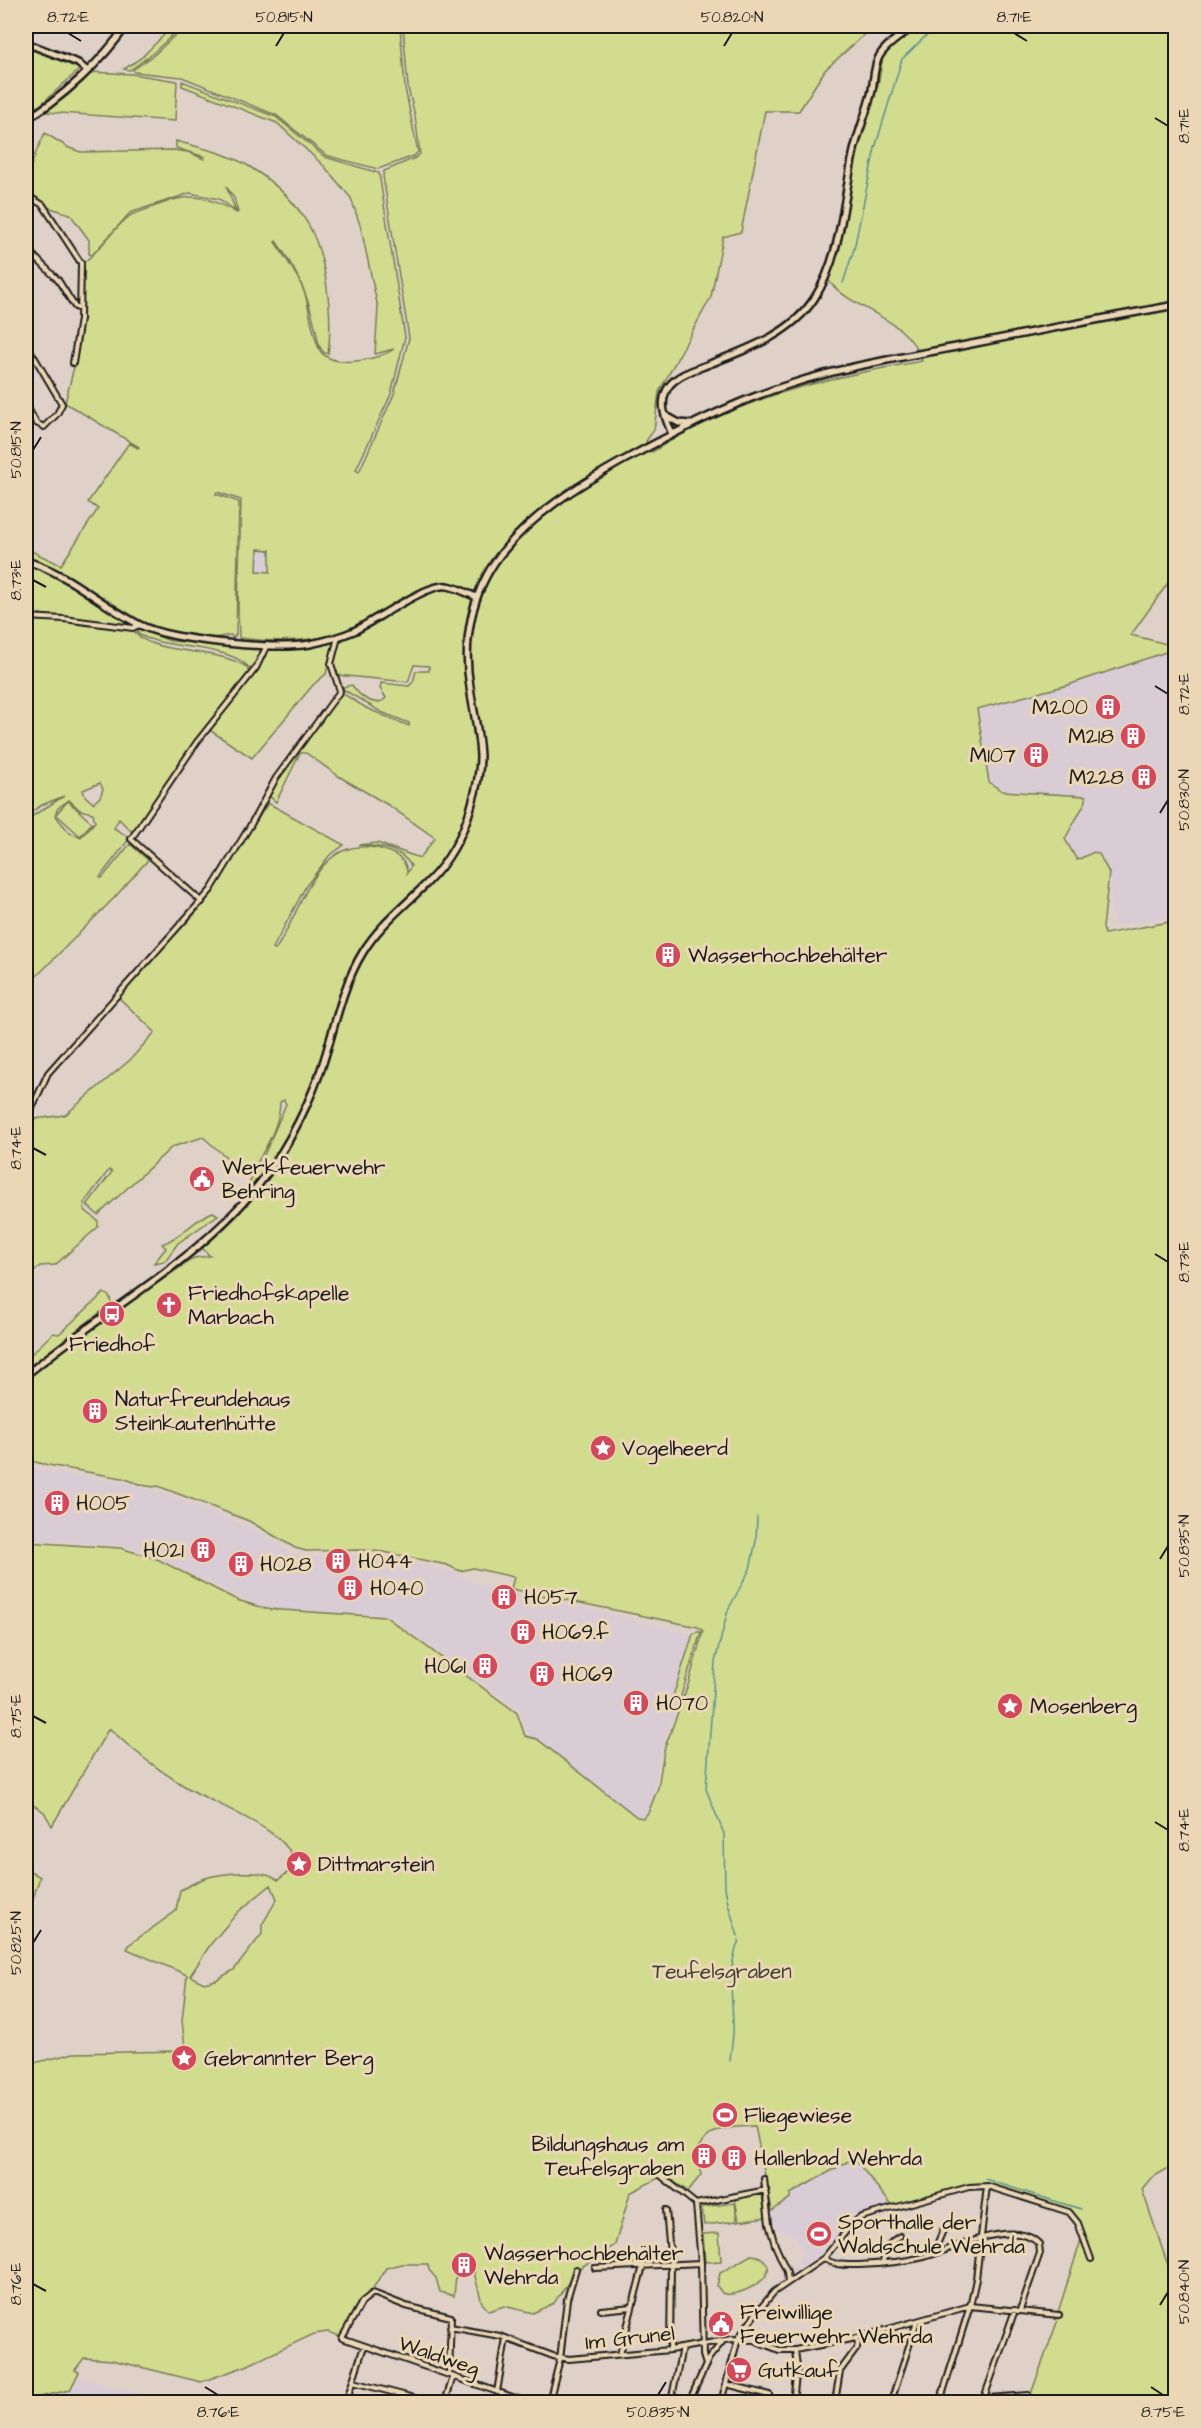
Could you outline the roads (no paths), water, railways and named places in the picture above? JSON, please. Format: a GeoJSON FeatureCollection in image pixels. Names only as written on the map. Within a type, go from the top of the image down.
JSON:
{"type":"FeatureCollection","features":[{"type":"Feature","properties":{"kind":"main road"},"geometry":{"type":"LineString","coordinates":[[26,119],[86,70],[126,26]]}},
{"type":"Feature","properties":{"kind":"main road"},"geometry":{"type":"LineString","coordinates":[[672,434],[663,409],[665,394],[676,380],[774,336],[813,301],[825,279],[832,258],[854,151],[871,97],[877,62],[884,50],[915,26]]}},
{"type":"Feature","properties":{"kind":"main road"},"geometry":{"type":"LineString","coordinates":[[26,43],[78,63],[86,70]]}},
{"type":"Feature","properties":{"kind":"main road"},"geometry":{"type":"LineString","coordinates":[[26,1375],[160,1277],[214,1234],[260,1184],[288,1142],[303,1114],[319,1074],[346,987],[358,959],[368,943],[389,919],[440,869],[460,837],[474,799],[480,759],[476,717],[467,666],[468,631],[477,597],[497,559],[534,519],[587,480],[672,434],[736,403],[789,384],[834,372],[1176,305]]}},
{"type":"Feature","properties":{"kind":"main road"},"geometry":{"type":"LineString","coordinates":[[664,415],[679,423],[691,424]]}},
{"type":"Feature","properties":{"kind":"main road"},"geometry":{"type":"LineString","coordinates":[[26,561],[58,572],[139,625],[176,638],[267,645],[309,644],[339,637],[436,588],[448,586],[477,597]]}},
{"type":"Feature","properties":{"kind":"street"},"geometry":{"type":"LineString","coordinates":[[26,195],[43,205],[81,264],[80,309],[74,363]]}},
{"type":"Feature","properties":{"kind":"street"},"geometry":{"type":"LineString","coordinates":[[26,248],[58,280],[75,307],[80,309]]}},
{"type":"Feature","properties":{"kind":"street"},"geometry":{"type":"LineString","coordinates":[[26,343],[62,404],[57,414],[44,427],[36,423],[26,404]]}},
{"type":"Feature","properties":{"kind":"street"},"geometry":{"type":"LineString","coordinates":[[26,617],[64,619],[133,628],[139,625]]}},
{"type":"Feature","properties":{"kind":"street"},"geometry":{"type":"LineString","coordinates":[[26,1121],[48,1073],[202,902],[236,852],[290,756],[340,691],[330,664],[339,637]]}},
{"type":"Feature","properties":{"kind":"street"},"geometry":{"type":"LineString","coordinates":[[202,902],[131,839],[206,729],[256,668],[267,645]]}},
{"type":"Feature","properties":{"kind":"street"},"geometry":{"type":"LineString","coordinates":[[660,2175],[696,2204],[706,2365]]}},
{"type":"Feature","properties":{"kind":"street"},"geometry":{"type":"LineString","coordinates":[[764,2179],[769,2224],[775,2245],[788,2272],[788,2282]]}},
{"type":"Feature","properties":{"kind":"street"},"geometry":{"type":"LineString","coordinates":[[987,2186],[979,2238],[979,2256],[970,2306],[938,2402],[1028,2395]]}},
{"type":"Feature","properties":{"kind":"street"},"geometry":{"type":"LineString","coordinates":[[721,2403],[738,2339],[766,2301],[788,2282],[824,2258],[852,2224],[861,2217],[969,2187],[987,2186],[1069,2212],[1078,2223],[1091,2259]]}},
{"type":"Feature","properties":{"kind":"street"},"geometry":{"type":"LineString","coordinates":[[696,2204],[766,2190]]}},
{"type":"Feature","properties":{"kind":"street"},"geometry":{"type":"LineString","coordinates":[[666,2210],[671,2265],[670,2350]]}},
{"type":"Feature","properties":{"kind":"street"},"geometry":{"type":"LineString","coordinates":[[933,2255],[944,2228],[950,2226]]}},
{"type":"Feature","properties":{"kind":"street"},"geometry":{"type":"LineString","coordinates":[[824,2258],[842,2265],[883,2263],[933,2255],[979,2238],[1002,2234],[1028,2237],[1036,2241],[1040,2253],[985,2400]]}},
{"type":"Feature","properties":{"kind":"street"},"geometry":{"type":"LineString","coordinates":[[883,2263],[892,2240],[900,2236]]}},
{"type":"Feature","properties":{"kind":"street"},"geometry":{"type":"LineString","coordinates":[[595,2268],[701,2263]]}},
{"type":"Feature","properties":{"kind":"street"},"geometry":{"type":"LineString","coordinates":[[620,2354],[621,2341],[643,2266]]}},
{"type":"Feature","properties":{"kind":"street"},"geometry":{"type":"LineString","coordinates":[[549,2403],[560,2358],[567,2299],[576,2269]]}},
{"type":"Feature","properties":{"kind":"street","name":"Waldweg"},"geometry":{"type":"LineString","coordinates":[[450,2327],[451,2317],[406,2306],[373,2293],[362,2302],[342,2338],[527,2403]]}},
{"type":"Feature","properties":{"kind":"street"},"geometry":{"type":"LineString","coordinates":[[793,2403],[797,2367],[795,2350],[856,2338],[970,2306],[1059,2314]]}},
{"type":"Feature","properties":{"kind":"street"},"geometry":{"type":"LineString","coordinates":[[601,2310],[632,2307]]}},
{"type":"Feature","properties":{"kind":"street"},"geometry":{"type":"LineString","coordinates":[[891,2403],[917,2321]]}},
{"type":"Feature","properties":{"kind":"street"},"geometry":{"type":"LineString","coordinates":[[445,2403],[451,2376],[450,2327],[506,2338],[560,2358]]}},
{"type":"Feature","properties":{"kind":"street"},"geometry":{"type":"LineString","coordinates":[[497,2392],[506,2338]]}},
{"type":"Feature","properties":{"kind":"street"},"geometry":{"type":"LineString","coordinates":[[835,2403],[840,2371],[857,2348],[856,2338]]}},
{"type":"Feature","properties":{"kind":"street","name":"Im Grunel"},"geometry":{"type":"LineString","coordinates":[[560,2358],[670,2350],[738,2339],[758,2341],[779,2350],[795,2350]]}},
{"type":"Feature","properties":{"kind":"street"},"geometry":{"type":"LineString","coordinates":[[690,2402],[713,2352],[725,2340]]}},
{"type":"Feature","properties":{"kind":"street"},"geometry":{"type":"LineString","coordinates":[[346,2403],[363,2346]]}},
{"type":"Feature","properties":{"kind":"street"},"geometry":{"type":"LineString","coordinates":[[671,2403],[682,2348]]}},
{"type":"Feature","properties":{"kind":"street"},"geometry":{"type":"LineString","coordinates":[[353,2382],[430,2403]]}},
{"type":"Feature","properties":{"kind":"street"},"geometry":{"type":"LineString","coordinates":[[726,2384],[769,2395]]}},
{"type":"Feature","properties":{"kind":"waterway"},"geometry":{"type":"LineString","coordinates":[[843,283],[854,249],[875,148],[902,59],[929,33],[942,26]]}},
{"type":"Feature","properties":{"kind":"waterway","name":"Teufelsgraben"},"geometry":{"type":"LineString","coordinates":[[738,1936],[725,1887],[724,1834],[706,1789],[715,1662],[728,1610],[750,1569],[756,1541],[757,1517]]}},
{"type":"Feature","properties":{"kind":"waterway","name":"Teufelsgraben"},"geometry":{"type":"LineString","coordinates":[[730,2061],[733,2028],[732,1972],[739,1940]]}},
{"type":"Feature","properties":{"kind":"waterway"},"geometry":{"type":"LineString","coordinates":[[985,2179],[1035,2195]]}},
{"type":"Feature","properties":{"kind":"waterway"},"geometry":{"type":"LineString","coordinates":[[1038,2196],[1081,2209]]}},
{"type":"Feature","properties":{"kind":"place","name":"M200"},"geometry":{"type":"Point","coordinates":[1108,707]}},
{"type":"Feature","properties":{"kind":"place","name":"M218"},"geometry":{"type":"Point","coordinates":[1133,736]}},
{"type":"Feature","properties":{"kind":"place","name":"M107"},"geometry":{"type":"Point","coordinates":[1036,755]}},
{"type":"Feature","properties":{"kind":"place","name":"M228"},"geometry":{"type":"Point","coordinates":[1144,777]}},
{"type":"Feature","properties":{"kind":"place","name":"Wasserhochbehälter"},"geometry":{"type":"Point","coordinates":[668,955]}},
{"type":"Feature","properties":{"kind":"place","name":"Werkfeuerwehr Behring"},"geometry":{"type":"Point","coordinates":[202,1179]}},
{"type":"Feature","properties":{"kind":"place","name":"Friedhofskapelle Marbach"},"geometry":{"type":"Point","coordinates":[169,1305]}},
{"type":"Feature","properties":{"kind":"place","name":"Friedhof"},"geometry":{"type":"Point","coordinates":[112,1314]}},
{"type":"Feature","properties":{"kind":"place","name":"Naturfreundehaus Steinkautenhütte"},"geometry":{"type":"Point","coordinates":[95,1411]}},
{"type":"Feature","properties":{"kind":"place","name":"Vogelheerd"},"geometry":{"type":"Point","coordinates":[603,1448]}},
{"type":"Feature","properties":{"kind":"place","name":"H005"},"geometry":{"type":"Point","coordinates":[57,1503]}},
{"type":"Feature","properties":{"kind":"place","name":"H021"},"geometry":{"type":"Point","coordinates":[203,1550]}},
{"type":"Feature","properties":{"kind":"place","name":"H044"},"geometry":{"type":"Point","coordinates":[338,1561]}},
{"type":"Feature","properties":{"kind":"place","name":"H028"},"geometry":{"type":"Point","coordinates":[241,1564]}},
{"type":"Feature","properties":{"kind":"place","name":"H040"},"geometry":{"type":"Point","coordinates":[350,1588]}},
{"type":"Feature","properties":{"kind":"place","name":"H057"},"geometry":{"type":"Point","coordinates":[504,1597]}},
{"type":"Feature","properties":{"kind":"place","name":"H069.f"},"geometry":{"type":"Point","coordinates":[523,1632]}},
{"type":"Feature","properties":{"kind":"place","name":"H061"},"geometry":{"type":"Point","coordinates":[485,1666]}},
{"type":"Feature","properties":{"kind":"place","name":"H069"},"geometry":{"type":"Point","coordinates":[542,1674]}},
{"type":"Feature","properties":{"kind":"place","name":"H070"},"geometry":{"type":"Point","coordinates":[636,1703]}},
{"type":"Feature","properties":{"kind":"place","name":"Mosenberg"},"geometry":{"type":"Point","coordinates":[1010,1706]}},
{"type":"Feature","properties":{"kind":"place","name":"Dittmarstein"},"geometry":{"type":"Point","coordinates":[299,1864]}},
{"type":"Feature","properties":{"kind":"place","name":"Gebrannter Berg"},"geometry":{"type":"Point","coordinates":[184,2058]}},
{"type":"Feature","properties":{"kind":"place","name":"Fliegewiese"},"geometry":{"type":"Point","coordinates":[725,2115]}},
{"type":"Feature","properties":{"kind":"place","name":"Bildungshaus am Teufelsgraben"},"geometry":{"type":"Point","coordinates":[704,2156]}},
{"type":"Feature","properties":{"kind":"place","name":"Hallenbad Wehrda"},"geometry":{"type":"Point","coordinates":[734,2158]}},
{"type":"Feature","properties":{"kind":"place","name":"Sporthalle der Waldschule Wehrda"},"geometry":{"type":"Point","coordinates":[819,2234]}},
{"type":"Feature","properties":{"kind":"place","name":"Wasserhochbehälter Wehrda"},"geometry":{"type":"Point","coordinates":[464,2265]}},
{"type":"Feature","properties":{"kind":"place","name":"Freiwillige Feuerwehr Wehrda"},"geometry":{"type":"Point","coordinates":[721,2324]}},
{"type":"Feature","properties":{"kind":"place","name":"Gutkauf"},"geometry":{"type":"Point","coordinates":[739,2370]}}]}
